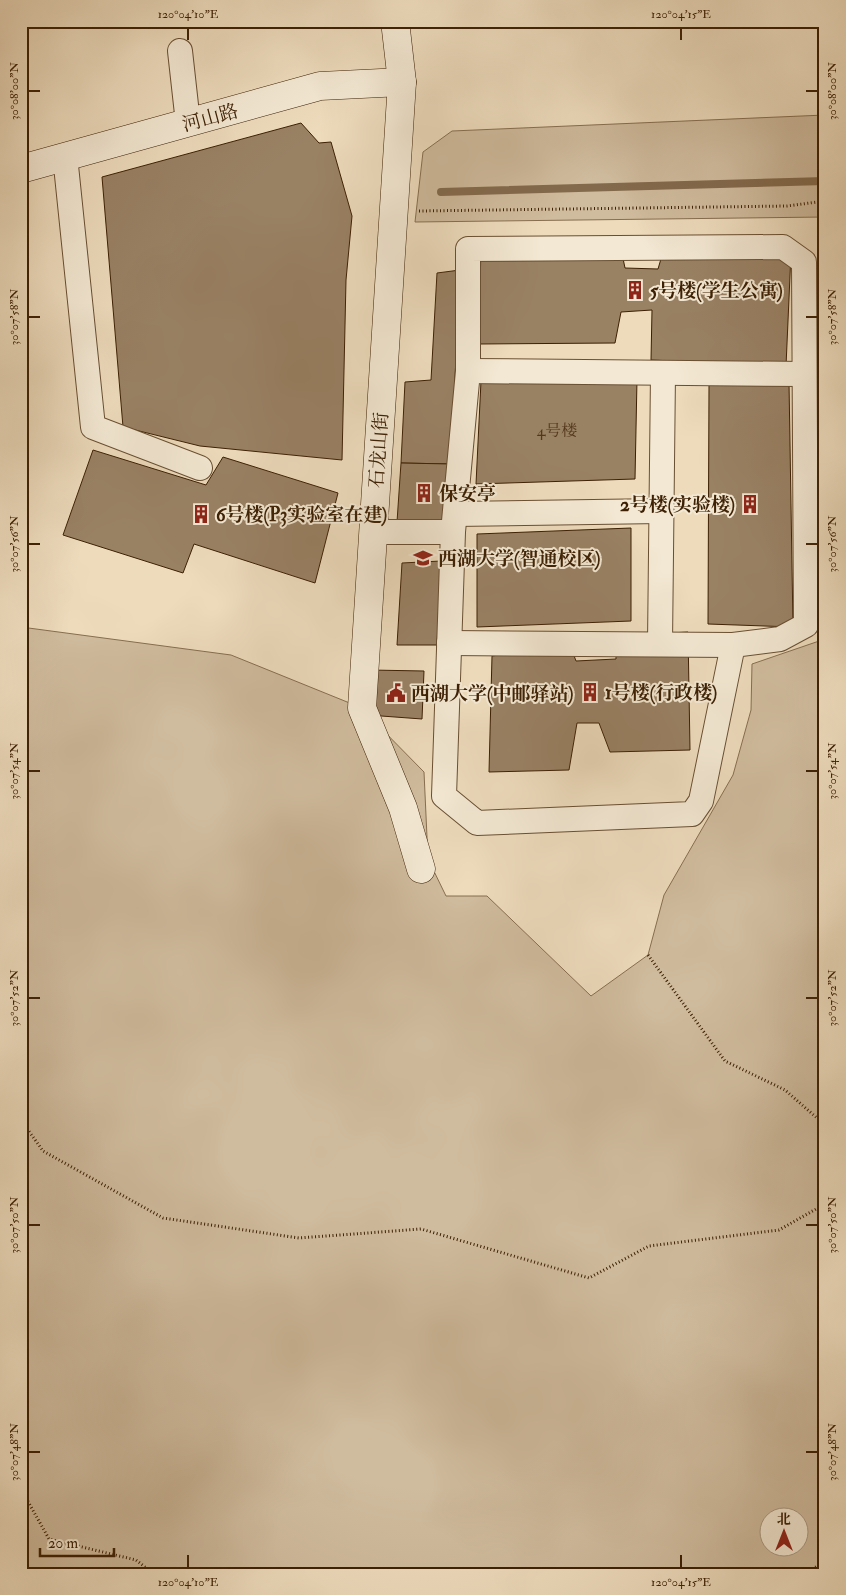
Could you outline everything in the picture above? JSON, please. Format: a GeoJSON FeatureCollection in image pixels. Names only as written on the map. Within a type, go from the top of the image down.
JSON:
{"type":"FeatureCollection","features":[{"type":"Feature","properties":{"kind":"street","name":"石龙山街"},"geometry":{"type":"LineString","coordinates":[[396,21],[402,82],[362,708],[403,808],[421,869]]}},
{"type":"Feature","properties":{"kind":"street"},"geometry":{"type":"LineString","coordinates":[[180,51],[188,122]]}},
{"type":"Feature","properties":{"kind":"street","name":"河山路"},"geometry":{"type":"LineString","coordinates":[[21,169],[320,86],[402,82]]}},
{"type":"Feature","properties":{"kind":"street"},"geometry":{"type":"LineString","coordinates":[[65,156],[93,427],[200,468]]}},
{"type":"Feature","properties":{"kind":"street"},"geometry":{"type":"LineString","coordinates":[[449,642],[732,645],[780,639],[806,624],[804,262],[783,247],[468,249],[468,371],[454,523],[449,642],[444,796],[477,824],[692,814],[701,801],[732,645]]}},
{"type":"Feature","properties":{"kind":"street"},"geometry":{"type":"LineString","coordinates":[[468,371],[804,374]]}},
{"type":"Feature","properties":{"kind":"street"},"geometry":{"type":"LineString","coordinates":[[660,644],[662,373]]}},
{"type":"Feature","properties":{"kind":"street"},"geometry":{"type":"LineString","coordinates":[[373,532],[454,523],[661,511]]}},
{"type":"Feature","properties":{"kind":"path"},"geometry":{"type":"LineString","coordinates":[[393,211],[787,206],[825,201]]}},
{"type":"Feature","properties":{"kind":"path"},"geometry":{"type":"LineString","coordinates":[[648,955],[725,1061],[785,1090],[825,1125]]}},
{"type":"Feature","properties":{"kind":"path"},"geometry":{"type":"LineString","coordinates":[[21,1120],[43,1151],[163,1218],[299,1238],[421,1229],[589,1278],[649,1246],[779,1230],[825,1204]]}},
{"type":"Feature","properties":{"kind":"path"},"geometry":{"type":"LineString","coordinates":[[21,1489],[49,1539],[136,1560],[154,1574]]}},
{"type":"Feature","properties":{"kind":"path"},"geometry":{"type":"LineString","coordinates":[[803,1574],[825,1562]]}},
{"type":"Feature","properties":{"kind":"shaded area"},"geometry":{"type":"Polygon","coordinates":[[[825,115],[825,217],[415,222],[423,152],[452,131],[825,115]]]}},
{"type":"Feature","properties":{"kind":"shaded area"},"geometry":{"type":"Polygon","coordinates":[[[21,627],[231,655],[362,708],[424,772],[428,859],[446,896],[487,896],[591,996],[648,955],[664,895],[733,775],[751,710],[752,664],[825,639],[825,1574],[21,1574],[21,627]]]}},
{"type":"Feature","properties":{"kind":"building"},"geometry":{"type":"Polygon","coordinates":[[[301,123],[319,143],[331,142],[352,216],[346,280],[342,460],[200,446],[123,427],[102,177],[301,123]]]}},
{"type":"Feature","properties":{"kind":"building","name":"5号楼(学生公寓)"},"geometry":{"type":"Polygon","coordinates":[[[481,242],[620,244],[625,268],[658,269],[663,252],[791,253],[786,366],[651,360],[652,310],[621,312],[615,343],[479,344],[481,242]]]}},
{"type":"Feature","properties":{"kind":"building"},"geometry":{"type":"Polygon","coordinates":[[[460,270],[451,464],[401,463],[405,382],[431,380],[437,273],[460,270]]]}},
{"type":"Feature","properties":{"kind":"building"},"geometry":{"type":"Polygon","coordinates":[[[637,379],[635,479],[476,484],[481,381],[637,379]]]}},
{"type":"Feature","properties":{"kind":"building","name":"2号楼(实验楼)"},"geometry":{"type":"Polygon","coordinates":[[[789,383],[793,627],[708,624],[709,384],[789,383]]]}},
{"type":"Feature","properties":{"kind":"building","name":"6号楼(P3实验室在建)"},"geometry":{"type":"Polygon","coordinates":[[[93,450],[206,485],[223,457],[338,493],[315,583],[194,544],[183,573],[63,535],[93,450]]]}},
{"type":"Feature","properties":{"kind":"building","name":"保安亭"},"geometry":{"type":"Polygon","coordinates":[[[401,463],[451,464],[446,524],[397,522],[401,463]]]}},
{"type":"Feature","properties":{"kind":"building"},"geometry":{"type":"Polygon","coordinates":[[[631,528],[631,621],[477,627],[477,534],[631,528]]]}},
{"type":"Feature","properties":{"kind":"building"},"geometry":{"type":"Polygon","coordinates":[[[441,561],[437,645],[397,645],[402,563],[441,561]]]}},
{"type":"Feature","properties":{"kind":"building","name":"1号楼(行政楼)"},"geometry":{"type":"Polygon","coordinates":[[[688,632],[690,750],[610,752],[599,723],[577,723],[569,770],[489,772],[492,656],[570,645],[576,661],[616,659],[616,636],[688,632]]]}},
{"type":"Feature","properties":{"kind":"building","name":"西湖大学(中邮驿站)"},"geometry":{"type":"Polygon","coordinates":[[[370,670],[424,671],[422,719],[368,715],[370,670]]]}},
{"type":"Feature","properties":{"kind":"waterway"},"geometry":{"type":"LineString","coordinates":[[441,192],[825,181]]}},
{"type":"Feature","properties":{"kind":"place","name":"5号楼(学生公寓)"},"geometry":{"type":"Point","coordinates":[635,290]}},
{"type":"Feature","properties":{"kind":"place","name":"保安亭"},"geometry":{"type":"Point","coordinates":[424,493]}},
{"type":"Feature","properties":{"kind":"place","name":"2号楼(实验楼)"},"geometry":{"type":"Point","coordinates":[750,504]}},
{"type":"Feature","properties":{"kind":"place","name":"6号楼(P3实验室在建)"},"geometry":{"type":"Point","coordinates":[201,514]}},
{"type":"Feature","properties":{"kind":"place","name":"西湖大学(智通校区)"},"geometry":{"type":"Point","coordinates":[423,558]}},
{"type":"Feature","properties":{"kind":"place","name":"1号楼(行政楼)"},"geometry":{"type":"Point","coordinates":[590,692]}},
{"type":"Feature","properties":{"kind":"place","name":"西湖大学(中邮驿站)"},"geometry":{"type":"Point","coordinates":[396,693]}}]}
